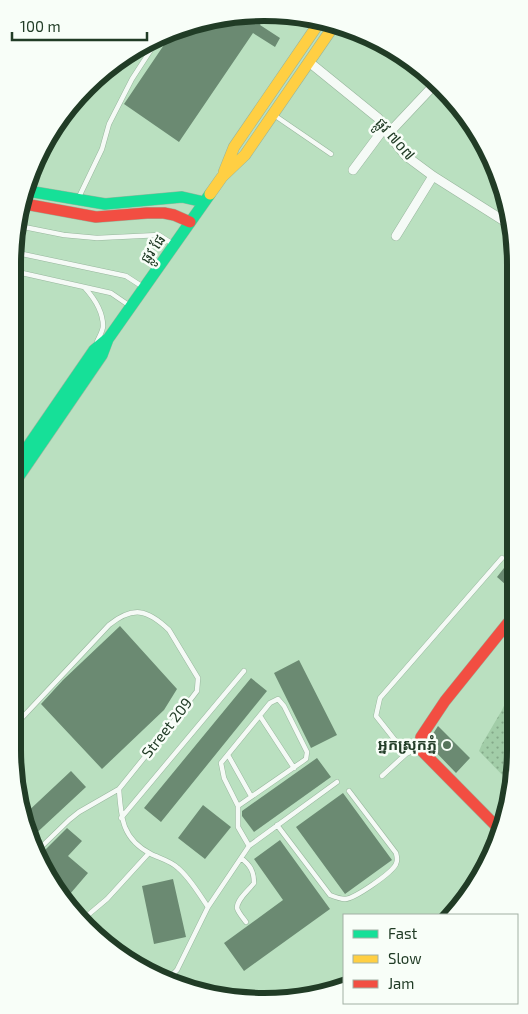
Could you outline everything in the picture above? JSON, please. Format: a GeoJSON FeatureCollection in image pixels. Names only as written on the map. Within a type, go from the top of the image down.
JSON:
{"type":"FeatureCollection","features":[{"type":"Feature","properties":{"kind":"main road","name":"ផ្លូវ ផែ"},"geometry":{"type":"LineString","coordinates":[[222,177],[234,146],[316,27]]}},
{"type":"Feature","properties":{"kind":"main road","name":"ផ្លូវ ផែ"},"geometry":{"type":"LineString","coordinates":[[21,473],[102,356],[108,339],[131,306],[222,177],[245,155],[330,31]]}},
{"type":"Feature","properties":{"kind":"main road"},"geometry":{"type":"LineString","coordinates":[[32,192],[106,204],[182,197],[204,202]]}},
{"type":"Feature","properties":{"kind":"main road"},"geometry":{"type":"LineString","coordinates":[[29,205],[106,218],[165,213],[190,222]]}},
{"type":"Feature","properties":{"kind":"main road","name":"ផ្លូវ ផែ"},"geometry":{"type":"LineString","coordinates":[[21,456],[94,350],[108,339]]}},
{"type":"Feature","properties":{"kind":"main road"},"geometry":{"type":"LineString","coordinates":[[495,825],[419,748],[421,737],[444,701],[507,623]]}},
{"type":"Feature","properties":{"kind":"street","name":"ផ្លូវ ៧០៧"},"geometry":{"type":"LineString","coordinates":[[309,62],[378,118],[406,156],[433,176],[503,220]]}},
{"type":"Feature","properties":{"kind":"street"},"geometry":{"type":"LineString","coordinates":[[353,170],[387,131],[431,88]]}},
{"type":"Feature","properties":{"kind":"street"},"geometry":{"type":"LineString","coordinates":[[396,236],[433,176]]}},
{"type":"Feature","properties":{"kind":"lane"},"geometry":{"type":"LineString","coordinates":[[78,200],[102,148],[109,124],[132,78],[151,49]]}},
{"type":"Feature","properties":{"kind":"lane"},"geometry":{"type":"LineString","coordinates":[[273,114],[331,154]]}},
{"type":"Feature","properties":{"kind":"lane"},"geometry":{"type":"LineString","coordinates":[[24,227],[64,235],[97,238],[158,235],[174,245]]}},
{"type":"Feature","properties":{"kind":"lane"},"geometry":{"type":"LineString","coordinates":[[22,254],[126,276],[144,288]]}},
{"type":"Feature","properties":{"kind":"lane"},"geometry":{"type":"LineString","coordinates":[[21,274],[111,293],[131,306]]}},
{"type":"Feature","properties":{"kind":"lane"},"geometry":{"type":"LineString","coordinates":[[84,287],[94,299],[100,312],[103,327],[94,350]]}},
{"type":"Feature","properties":{"kind":"lane"},"geometry":{"type":"LineString","coordinates":[[406,754],[376,716],[380,698],[502,558]]}},
{"type":"Feature","properties":{"kind":"lane","name":"Street 209"},"geometry":{"type":"LineString","coordinates":[[21,719],[108,626],[117,619],[127,613],[140,612],[155,619],[169,630],[198,678],[196,691],[119,789]]}},
{"type":"Feature","properties":{"kind":"lane"},"geometry":{"type":"LineString","coordinates":[[121,818],[244,671]]}},
{"type":"Feature","properties":{"kind":"lane"},"geometry":{"type":"LineString","coordinates":[[238,806],[306,759],[307,752],[284,706],[278,699],[270,703],[221,763],[224,778],[238,806],[238,827],[249,846]]}},
{"type":"Feature","properties":{"kind":"lane"},"geometry":{"type":"LineString","coordinates":[[260,716],[294,768]]}},
{"type":"Feature","properties":{"kind":"lane"},"geometry":{"type":"LineString","coordinates":[[382,776],[406,754],[419,748]]}},
{"type":"Feature","properties":{"kind":"lane"},"geometry":{"type":"LineString","coordinates":[[228,755],[251,796]]}},
{"type":"Feature","properties":{"kind":"lane"},"geometry":{"type":"LineString","coordinates":[[172,975],[177,970],[208,907],[249,846],[337,782]]}},
{"type":"Feature","properties":{"kind":"lane"},"geometry":{"type":"LineString","coordinates":[[42,847],[79,812],[119,789],[121,818],[132,841],[148,853],[177,866],[208,907]]}},
{"type":"Feature","properties":{"kind":"lane"},"geometry":{"type":"LineString","coordinates":[[277,825],[330,895],[347,899],[376,883],[395,866],[397,860],[396,853],[349,791]]}},
{"type":"Feature","properties":{"kind":"lane"},"geometry":{"type":"LineString","coordinates":[[87,916],[108,900],[148,853]]}},
{"type":"Feature","properties":{"kind":"lane"},"geometry":{"type":"LineString","coordinates":[[241,858],[252,869],[254,879],[254,883],[237,906],[246,922]]}},
{"type":"Feature","properties":{"kind":"green space"},"geometry":{"type":"Polygon","coordinates":[[[507,699],[505,778],[479,751],[507,699]]]}},
{"type":"Feature","properties":{"kind":"building"},"geometry":{"type":"Polygon","coordinates":[[[262,21],[260,25],[280,38],[275,47],[253,33],[179,142],[124,104],[166,42],[171,40],[217,26],[262,21]]]}},
{"type":"Feature","properties":{"kind":"building"},"geometry":{"type":"Polygon","coordinates":[[[507,564],[507,586],[497,577],[507,564]]]}},
{"type":"Feature","properties":{"kind":"building"},"geometry":{"type":"Polygon","coordinates":[[[120,626],[177,689],[164,710],[102,769],[41,704],[63,680],[120,626]]]}},
{"type":"Feature","properties":{"kind":"building"},"geometry":{"type":"Polygon","coordinates":[[[299,660],[337,735],[311,748],[274,673],[299,660]]]}},
{"type":"Feature","properties":{"kind":"building"},"geometry":{"type":"Polygon","coordinates":[[[251,678],[267,691],[161,822],[144,808],[251,678]]]}},
{"type":"Feature","properties":{"kind":"building"},"geometry":{"type":"Polygon","coordinates":[[[438,726],[470,758],[456,773],[428,744],[438,726]]]}},
{"type":"Feature","properties":{"kind":"building"},"geometry":{"type":"Polygon","coordinates":[[[317,758],[331,777],[254,832],[242,816],[242,811],[317,758]]]}},
{"type":"Feature","properties":{"kind":"building"},"geometry":{"type":"Polygon","coordinates":[[[71,771],[86,787],[36,833],[29,810],[71,771]]]}},
{"type":"Feature","properties":{"kind":"building"},"geometry":{"type":"Polygon","coordinates":[[[343,793],[392,860],[345,894],[296,827],[343,793]]]}},
{"type":"Feature","properties":{"kind":"building"},"geometry":{"type":"Polygon","coordinates":[[[203,805],[231,827],[205,859],[178,838],[203,805]]]}},
{"type":"Feature","properties":{"kind":"building"},"geometry":{"type":"Polygon","coordinates":[[[67,828],[82,841],[68,856],[88,873],[69,895],[62,885],[44,851],[67,828]]]}},
{"type":"Feature","properties":{"kind":"building"},"geometry":{"type":"Polygon","coordinates":[[[280,840],[330,909],[244,971],[224,943],[283,900],[254,859],[280,840]]]}},
{"type":"Feature","properties":{"kind":"building"},"geometry":{"type":"Polygon","coordinates":[[[173,879],[186,937],[154,944],[142,886],[173,879]]]}},
{"type":"Feature","properties":{"kind":"traffic: fast"},"geometry":{"type":"LineString","coordinates":[[32,192],[105,204],[182,197],[204,202]]}},
{"type":"Feature","properties":{"kind":"traffic: fast"},"geometry":{"type":"LineString","coordinates":[[21,473],[102,355],[108,339],[210,194]]}},
{"type":"Feature","properties":{"kind":"traffic: fast"},"geometry":{"type":"LineString","coordinates":[[21,456],[94,350],[106,340]]}},
{"type":"Feature","properties":{"kind":"traffic: slow"},"geometry":{"type":"LineString","coordinates":[[224,172],[234,147],[316,27]]}},
{"type":"Feature","properties":{"kind":"traffic: slow"},"geometry":{"type":"LineString","coordinates":[[210,194],[222,177],[245,155],[330,31]]}},
{"type":"Feature","properties":{"kind":"traffic: jam"},"geometry":{"type":"LineString","coordinates":[[29,205],[96,217],[164,213],[190,222]]}},
{"type":"Feature","properties":{"kind":"traffic: jam"},"geometry":{"type":"LineString","coordinates":[[495,825],[419,748],[421,737],[445,701],[507,624]]}},
{"type":"Feature","properties":{"kind":"place","name":"អ្នកស្រុកភ្នំ"},"geometry":{"type":"Point","coordinates":[447,745]}}]}
